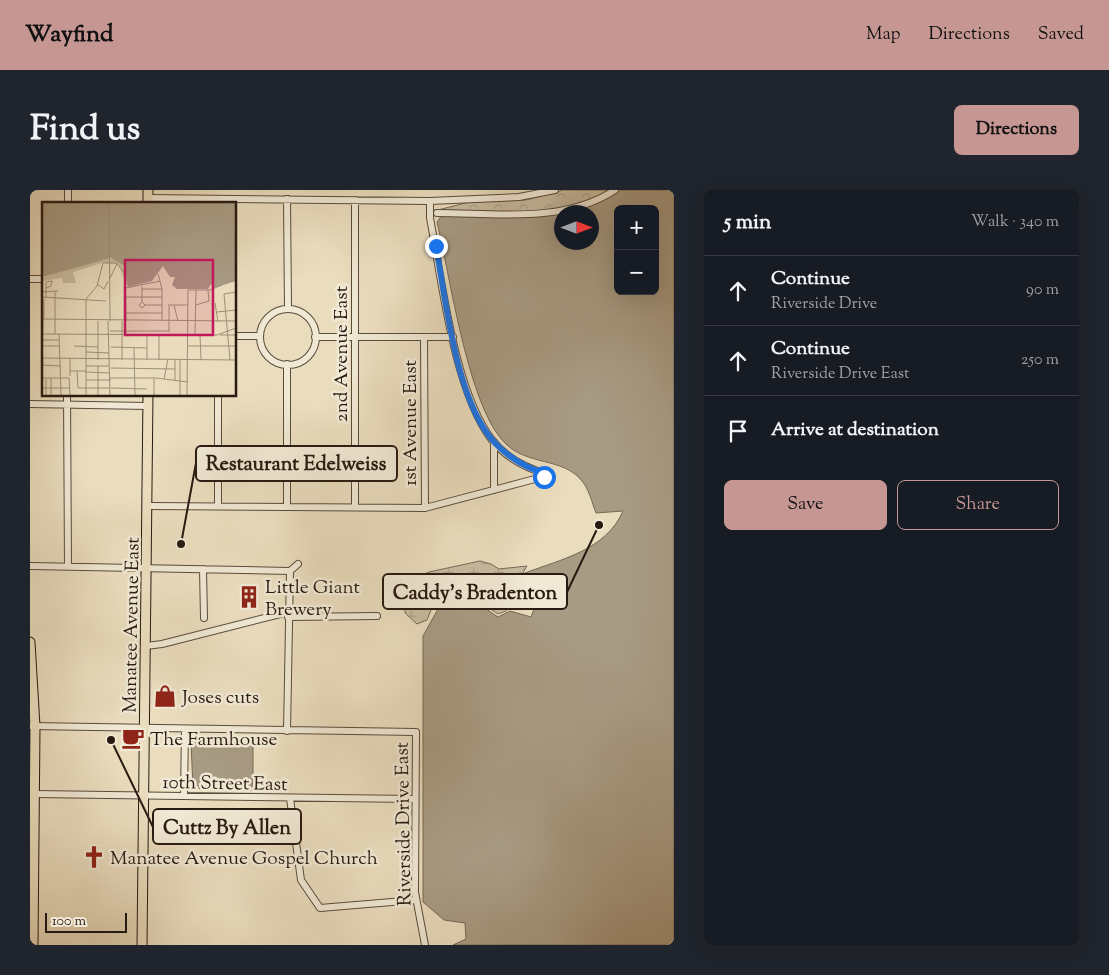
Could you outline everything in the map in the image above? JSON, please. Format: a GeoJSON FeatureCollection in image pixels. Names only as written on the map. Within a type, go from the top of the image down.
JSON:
{"type":"FeatureCollection","features":[{"type":"Feature","properties":{"kind":"main road","name":"Manatee Avenue East"},"geometry":{"type":"LineString","coordinates":[[142,945],[146,729],[148,396]]}},
{"type":"Feature","properties":{"kind":"main road"},"geometry":{"type":"LineString","coordinates":[[30,642],[35,794],[32,835],[33,945]]}},
{"type":"Feature","properties":{"kind":"street"},"geometry":{"type":"LineString","coordinates":[[148,197],[219,201],[287,199],[430,201],[524,196],[555,190]]}},
{"type":"Feature","properties":{"kind":"street"},"geometry":{"type":"LineString","coordinates":[[436,213],[554,212],[588,203],[615,190]]}},
{"type":"Feature","properties":{"kind":"street"},"geometry":{"type":"LineString","coordinates":[[287,199],[288,309]]}},
{"type":"Feature","properties":{"kind":"street","name":"2nd Avenue East"},"geometry":{"type":"LineString","coordinates":[[355,200],[355,507]]}},
{"type":"Feature","properties":{"kind":"street"},"geometry":{"type":"LineString","coordinates":[[148,506],[425,508],[550,475],[521,464],[494,442],[479,419],[468,392],[453,337],[430,218],[430,201]]}},
{"type":"Feature","properties":{"kind":"street"},"geometry":{"type":"LineString","coordinates":[[288,309],[297,310],[307,317],[313,325],[315,337],[313,348],[307,357],[297,363],[287,364],[276,362],[268,356],[262,348],[260,336],[263,325],[270,316],[288,309]]}},
{"type":"Feature","properties":{"kind":"street"},"geometry":{"type":"LineString","coordinates":[[236,336],[260,336]]}},
{"type":"Feature","properties":{"kind":"street"},"geometry":{"type":"LineString","coordinates":[[315,337],[453,337]]}},
{"type":"Feature","properties":{"kind":"street","name":"1st Avenue East"},"geometry":{"type":"LineString","coordinates":[[424,337],[425,508]]}},
{"type":"Feature","properties":{"kind":"street"},"geometry":{"type":"LineString","coordinates":[[287,364],[287,506]]}},
{"type":"Feature","properties":{"kind":"street"},"geometry":{"type":"LineString","coordinates":[[68,396],[68,566]]}},
{"type":"Feature","properties":{"kind":"street"},"geometry":{"type":"LineString","coordinates":[[218,396],[218,506]]}},
{"type":"Feature","properties":{"kind":"street"},"geometry":{"type":"LineString","coordinates":[[30,404],[148,406]]}},
{"type":"Feature","properties":{"kind":"street"},"geometry":{"type":"LineString","coordinates":[[494,442],[494,490]]}},
{"type":"Feature","properties":{"kind":"street"},"geometry":{"type":"LineString","coordinates":[[30,566],[290,571],[298,564]]}},
{"type":"Feature","properties":{"kind":"street"},"geometry":{"type":"LineString","coordinates":[[203,569],[204,618]]}},
{"type":"Feature","properties":{"kind":"street"},"geometry":{"type":"LineString","coordinates":[[33,726],[287,730],[290,571]]}},
{"type":"Feature","properties":{"kind":"street"},"geometry":{"type":"LineString","coordinates":[[146,646],[162,644],[288,614],[377,616]]}},
{"type":"Feature","properties":{"kind":"street"},"geometry":{"type":"LineString","coordinates":[[184,796],[185,729]]}},
{"type":"Feature","properties":{"kind":"street","name":"Riverside Drive East"},"geometry":{"type":"LineString","coordinates":[[287,730],[416,732],[416,900],[425,945]]}},
{"type":"Feature","properties":{"kind":"street","name":"10th Street East"},"geometry":{"type":"LineString","coordinates":[[35,794],[415,799]]}},
{"type":"Feature","properties":{"kind":"street"},"geometry":{"type":"LineString","coordinates":[[290,798],[301,880],[320,908],[416,900]]}},
{"type":"Feature","properties":{"kind":"green space"},"geometry":{"type":"Polygon","coordinates":[[[563,190],[618,190],[599,201],[584,205],[554,205],[554,213],[546,215],[438,210],[469,202],[526,200],[563,190]]]}},
{"type":"Feature","properties":{"kind":"green space"},"geometry":{"type":"Polygon","coordinates":[[[480,561],[491,564],[499,569],[527,566],[523,573],[522,585],[506,611],[498,614],[453,584],[434,584],[433,605],[427,620],[417,624],[405,613],[405,582],[429,572],[480,561]]]}},
{"type":"Feature","properties":{"kind":"shaded area"},"geometry":{"type":"Polygon","coordinates":[[[618,190],[674,190],[674,945],[453,945],[466,939],[465,923],[444,920],[423,902],[423,636],[443,600],[459,591],[498,617],[510,611],[531,617],[534,609],[525,602],[525,573],[568,558],[594,544],[606,535],[623,511],[596,513],[587,488],[574,473],[555,464],[534,459],[514,450],[505,443],[492,425],[481,401],[462,339],[437,222],[442,215],[510,215],[554,212],[554,250],[599,250],[599,205],[582,205],[618,190]]]}},
{"type":"Feature","properties":{"kind":"shaded area"},"geometry":{"type":"Polygon","coordinates":[[[191,742],[253,743],[253,790],[193,788],[191,742]]]}},
{"type":"Feature","properties":{"kind":"place","name":"Caddy's Bradenton"},"geometry":{"type":"Point","coordinates":[599,525]}},
{"type":"Feature","properties":{"kind":"place","name":"Restaurant Edelweiss"},"geometry":{"type":"Point","coordinates":[181,544]}},
{"type":"Feature","properties":{"kind":"place","name":"Little Giant Brewery"},"geometry":{"type":"Point","coordinates":[249,597]}},
{"type":"Feature","properties":{"kind":"place","name":"Joses cuts"},"geometry":{"type":"Point","coordinates":[165,696]}},
{"type":"Feature","properties":{"kind":"place","name":"The Farmhouse"},"geometry":{"type":"Point","coordinates":[133,738]}},
{"type":"Feature","properties":{"kind":"place","name":"Cuttz By Allen"},"geometry":{"type":"Point","coordinates":[111,740]}},
{"type":"Feature","properties":{"kind":"place","name":"Manatee Avenue Gospel Church"},"geometry":{"type":"Point","coordinates":[94,857]}},
{"type":"Feature","properties":{"kind":"route"},"geometry":{"type":"LineString","coordinates":[[436,246],[458,360],[479,419],[494,442],[505,452],[521,464],[550,475],[544,477]]}}]}
